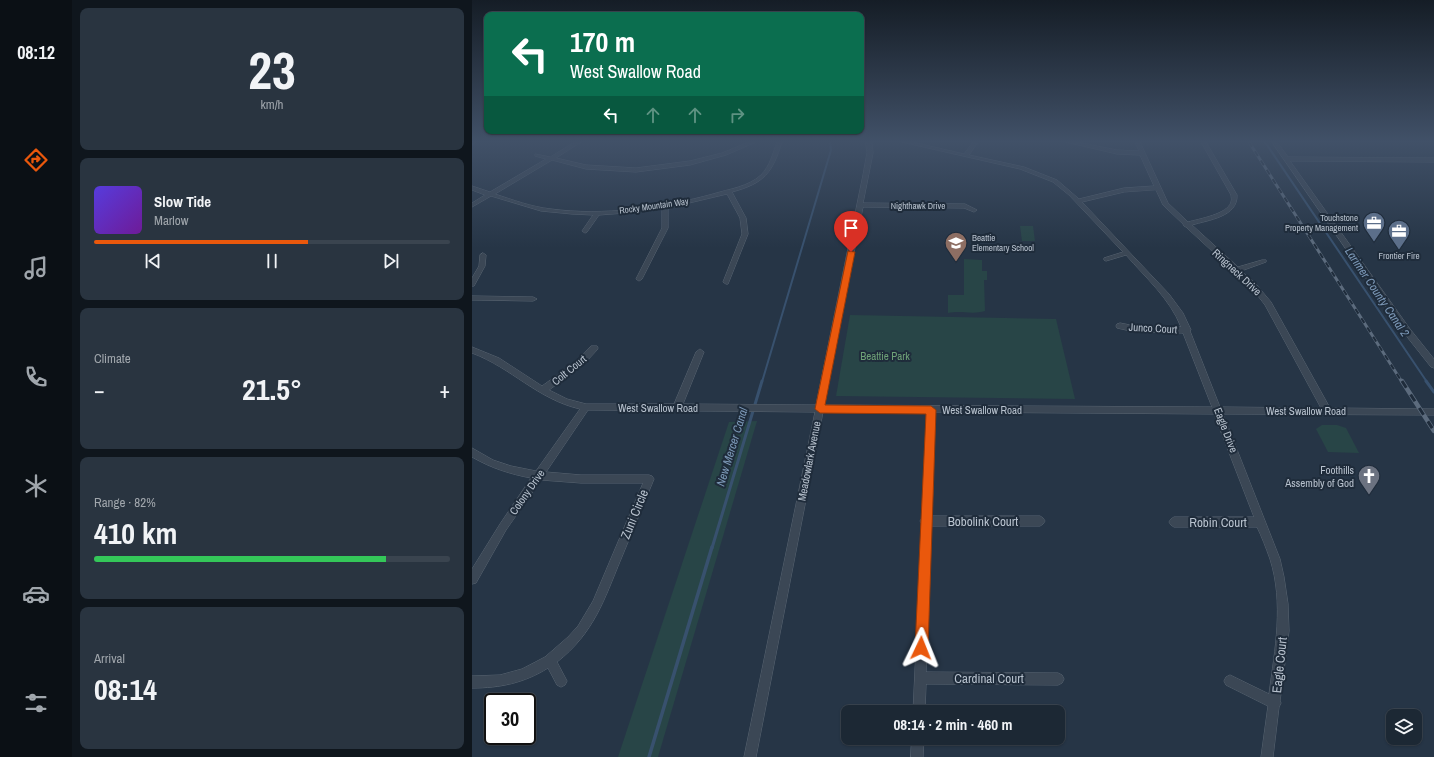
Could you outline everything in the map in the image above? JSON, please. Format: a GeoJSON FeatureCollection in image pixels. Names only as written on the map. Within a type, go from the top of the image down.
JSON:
{"type":"FeatureCollection","features":[{"type":"Feature","properties":{"kind":"street"},"geometry":{"type":"LineString","coordinates":[[472,205],[520,177]]}},
{"type":"Feature","properties":{"kind":"street","name":"Rocky Mountain Way"},"geometry":{"type":"LineString","coordinates":[[472,188],[538,209],[567,212],[598,212],[665,206],[696,201],[749,185],[761,177]]}},
{"type":"Feature","properties":{"kind":"street","name":"Meadowlark Avenue"},"geometry":{"type":"LineString","coordinates":[[750,757],[865,177]]}},
{"type":"Feature","properties":{"kind":"street","name":"Eagle Drive"},"geometry":{"type":"LineString","coordinates":[[1046,177],[1061,185],[1167,296],[1188,330],[1275,559],[1280,581],[1283,626]]}},
{"type":"Feature","properties":{"kind":"street","name":"Ringneck Drive"},"geometry":{"type":"LineString","coordinates":[[1151,177],[1165,204],[1253,286],[1269,305],[1327,411]]}},
{"type":"Feature","properties":{"kind":"street"},"geometry":{"type":"LineString","coordinates":[[1186,225],[1224,213],[1232,208],[1235,202],[1234,195],[1224,177]]}},
{"type":"Feature","properties":{"kind":"street"},"geometry":{"type":"LineString","coordinates":[[1299,177],[1407,332],[1434,365]]}},
{"type":"Feature","properties":{"kind":"street"},"geometry":{"type":"LineString","coordinates":[[1077,201],[1124,190],[1156,188]]}},
{"type":"Feature","properties":{"kind":"street"},"geometry":{"type":"LineString","coordinates":[[726,282],[745,234],[743,218],[729,192]]}},
{"type":"Feature","properties":{"kind":"street","name":"Nighthawk Drive"},"geometry":{"type":"LineString","coordinates":[[860,205],[965,206],[974,210]]}},
{"type":"Feature","properties":{"kind":"street"},"geometry":{"type":"LineString","coordinates":[[639,279],[665,228],[665,206]]}},
{"type":"Feature","properties":{"kind":"street"},"geometry":{"type":"LineString","coordinates":[[585,231],[598,212]]}},
{"type":"Feature","properties":{"kind":"street"},"geometry":{"type":"LineString","coordinates":[[1106,259],[1127,253]]}},
{"type":"Feature","properties":{"kind":"street"},"geometry":{"type":"LineString","coordinates":[[472,284],[482,266],[483,255]]}},
{"type":"Feature","properties":{"kind":"street"},"geometry":{"type":"LineString","coordinates":[[1236,270],[1264,261]]}},
{"type":"Feature","properties":{"kind":"street"},"geometry":{"type":"LineString","coordinates":[[472,298],[533,299]]}},
{"type":"Feature","properties":{"kind":"street","name":"Junco Court"},"geometry":{"type":"LineString","coordinates":[[1120,326],[1136,329],[1188,330]]}},
{"type":"Feature","properties":{"kind":"street","name":"Colt Court"},"geometry":{"type":"LineString","coordinates":[[542,390],[580,363],[594,348]]}},
{"type":"Feature","properties":{"kind":"street","name":"West Swallow Road"},"geometry":{"type":"LineString","coordinates":[[472,350],[505,365],[542,390],[565,402],[586,407],[1434,412]]}},
{"type":"Feature","properties":{"kind":"street"},"geometry":{"type":"LineString","coordinates":[[677,408],[700,352]]}},
{"type":"Feature","properties":{"kind":"street","name":"Colony Drive"},"geometry":{"type":"LineString","coordinates":[[472,579],[492,544],[586,407]]}},
{"type":"Feature","properties":{"kind":"street"},"geometry":{"type":"LineString","coordinates":[[919,705],[931,410]]}},
{"type":"Feature","properties":{"kind":"street","name":"Zuni Circle"},"geometry":{"type":"LineString","coordinates":[[472,452],[486,462],[505,469],[539,475],[570,478],[649,479],[593,613],[575,638],[550,661],[533,671],[509,680],[495,682],[472,682]]}},
{"type":"Feature","properties":{"kind":"street","name":"Bobolink Court"},"geometry":{"type":"LineString","coordinates":[[926,521],[1040,521]]}},
{"type":"Feature","properties":{"kind":"street","name":"Robin Court"},"geometry":{"type":"LineString","coordinates":[[1174,522],[1261,522]]}},
{"type":"Feature","properties":{"kind":"street","name":"Eagle Court"},"geometry":{"type":"LineString","coordinates":[[1267,757],[1275,703],[1283,626]]}},
{"type":"Feature","properties":{"kind":"street"},"geometry":{"type":"LineString","coordinates":[[550,661],[561,681]]}},
{"type":"Feature","properties":{"kind":"street","name":"Cardinal Court"},"geometry":{"type":"LineString","coordinates":[[920,678],[1058,679]]}},
{"type":"Feature","properties":{"kind":"street","name":"Eagle Court"},"geometry":{"type":"LineString","coordinates":[[1230,681],[1275,703]]}},
{"type":"Feature","properties":{"kind":"street"},"geometry":{"type":"LineString","coordinates":[[917,757],[918,745]]}},
{"type":"Feature","properties":{"kind":"green space"},"geometry":{"type":"Polygon","coordinates":[[[1020,226],[1033,226],[1035,241],[1022,241],[1020,226]]]}},
{"type":"Feature","properties":{"kind":"green space"},"geometry":{"type":"Polygon","coordinates":[[[964,259],[982,260],[982,271],[987,271],[987,280],[984,280],[985,311],[975,313],[948,313],[948,295],[964,295],[964,259]]]}},
{"type":"Feature","properties":{"kind":"green space","name":"Beattie Park"},"geometry":{"type":"Polygon","coordinates":[[[850,315],[1056,319],[1075,399],[836,396],[850,315]]]}},
{"type":"Feature","properties":{"kind":"green space"},"geometry":{"type":"Polygon","coordinates":[[[757,421],[658,757],[618,757],[729,422],[757,421]]]}},
{"type":"Feature","properties":{"kind":"green space"},"geometry":{"type":"Polygon","coordinates":[[[1322,425],[1337,425],[1346,428],[1359,453],[1328,452],[1316,429],[1322,425]]]}},
{"type":"Feature","properties":{"kind":"waterway","name":"New Mercer Canal"},"geometry":{"type":"LineString","coordinates":[[762,382],[823,177]]}},
{"type":"Feature","properties":{"kind":"waterway","name":"Larimer County Canal 2"},"geometry":{"type":"LineString","coordinates":[[1289,177],[1427,382]]}},
{"type":"Feature","properties":{"kind":"waterway","name":"New Mercer Canal"},"geometry":{"type":"LineString","coordinates":[[712,548],[762,381]]}},
{"type":"Feature","properties":{"kind":"waterway","name":"Larimer County Canal 2"},"geometry":{"type":"LineString","coordinates":[[1426,381],[1434,392]]}},
{"type":"Feature","properties":{"kind":"waterway","name":"New Mercer Canal"},"geometry":{"type":"LineString","coordinates":[[649,757],[712,547]]}},
{"type":"Feature","properties":{"kind":"railway"},"geometry":{"type":"LineString","coordinates":[[1272,177],[1402,382]]}},
{"type":"Feature","properties":{"kind":"railway"},"geometry":{"type":"LineString","coordinates":[[1402,381],[1434,431]]}},
{"type":"Feature","properties":{"kind":"place","name":"Touchstone Property Management"},"geometry":{"type":"Point","coordinates":[1374,242]}},
{"type":"Feature","properties":{"kind":"place","name":"Frontier Fire"},"geometry":{"type":"Point","coordinates":[1399,250]}},
{"type":"Feature","properties":{"kind":"place","name":"Beattie Elementary School"},"geometry":{"type":"Point","coordinates":[956,262]}},
{"type":"Feature","properties":{"kind":"place","name":"Foothills Assembly of God"},"geometry":{"type":"Point","coordinates":[1369,496]}},
{"type":"Feature","properties":{"kind":"route"},"geometry":{"type":"LineString","coordinates":[[851,252],[820,409],[931,410],[921,648]]}}]}
